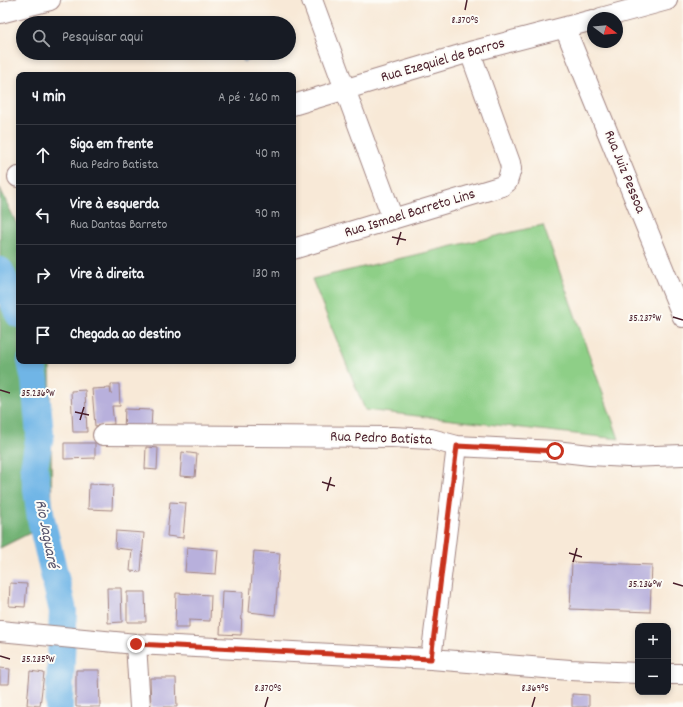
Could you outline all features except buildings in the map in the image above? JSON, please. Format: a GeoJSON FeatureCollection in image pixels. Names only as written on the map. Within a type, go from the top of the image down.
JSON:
{"type":"FeatureCollection","features":[{"type":"Feature","properties":{"kind":"street"},"geometry":{"type":"LineString","coordinates":[[0,13],[50,0]]}},
{"type":"Feature","properties":{"kind":"street"},"geometry":{"type":"LineString","coordinates":[[312,0],[344,91],[393,219]]}},
{"type":"Feature","properties":{"kind":"street"},"geometry":{"type":"LineString","coordinates":[[623,12],[667,0]]}},
{"type":"Feature","properties":{"kind":"street","name":"Rua Ezequiel de Barros"},"geometry":{"type":"LineString","coordinates":[[296,104],[470,52],[587,22]]}},
{"type":"Feature","properties":{"kind":"street","name":"Rua Juiz Pessoa"},"geometry":{"type":"LineString","coordinates":[[565,28],[683,317]]}},
{"type":"Feature","properties":{"kind":"street","name":"Rua Ismael Barreto Lins"},"geometry":{"type":"LineString","coordinates":[[296,248],[502,186],[507,182],[510,176],[510,162],[470,52]]}},
{"type":"Feature","properties":{"kind":"street","name":"Rua Pedro Batista"},"geometry":{"type":"LineString","coordinates":[[103,435],[392,437],[430,439],[457,446],[555,451],[620,457],[683,454]]}},
{"type":"Feature","properties":{"kind":"street"},"geometry":{"type":"LineString","coordinates":[[431,659],[457,446]]}},
{"type":"Feature","properties":{"kind":"street"},"geometry":{"type":"LineString","coordinates":[[0,632],[136,644],[431,659],[570,670],[635,673]]}},
{"type":"Feature","properties":{"kind":"street"},"geometry":{"type":"LineString","coordinates":[[136,644],[140,707]]}},
{"type":"Feature","properties":{"kind":"street"},"geometry":{"type":"LineString","coordinates":[[671,674],[683,674]]}},
{"type":"Feature","properties":{"kind":"green space"},"geometry":{"type":"Polygon","coordinates":[[[0,188],[16,223],[16,364],[50,364],[52,522],[0,548],[0,188]]]}},
{"type":"Feature","properties":{"kind":"green space"},"geometry":{"type":"Polygon","coordinates":[[[543,225],[619,439],[365,410],[312,279],[543,225]]]}},
{"type":"Feature","properties":{"kind":"waterway","name":"Rio Jaguaré"},"geometry":{"type":"LineString","coordinates":[[0,271],[16,307]]}},
{"type":"Feature","properties":{"kind":"waterway","name":"Rio Jaguaré"},"geometry":{"type":"LineString","coordinates":[[32,364],[35,380],[40,435],[34,467],[41,519],[63,611],[59,707]]}},
{"type":"Feature","properties":{"kind":"route"},"geometry":{"type":"LineString","coordinates":[[136,644],[431,659],[457,446],[555,451]]}}]}
